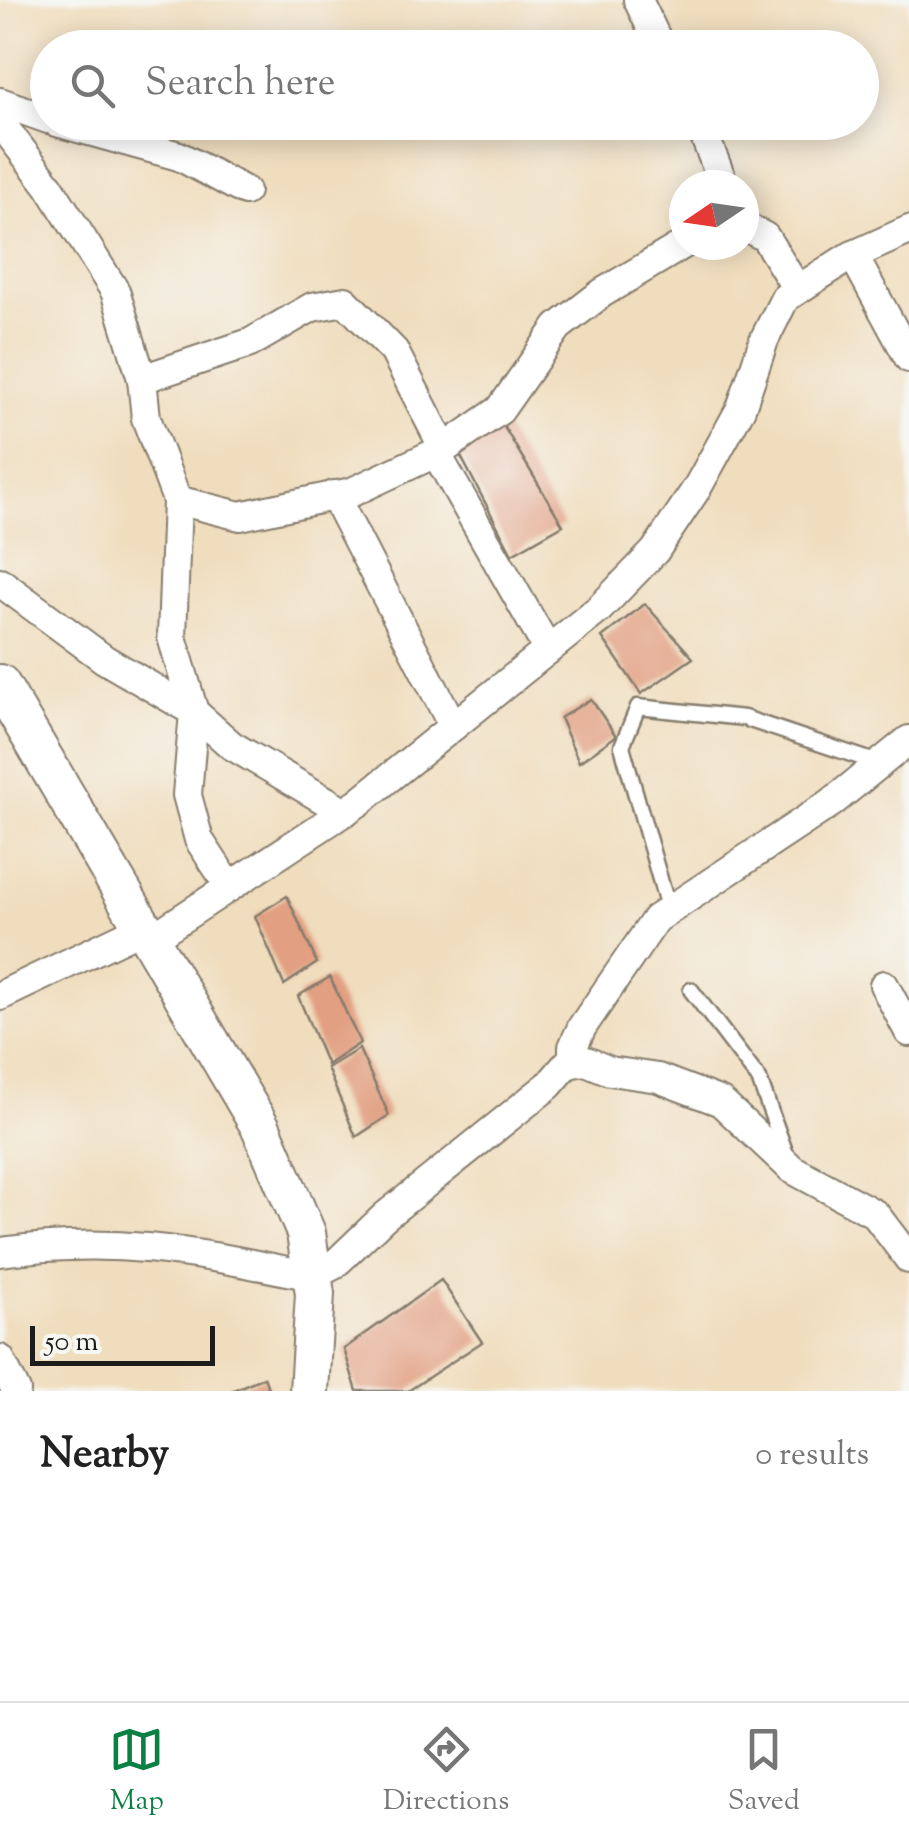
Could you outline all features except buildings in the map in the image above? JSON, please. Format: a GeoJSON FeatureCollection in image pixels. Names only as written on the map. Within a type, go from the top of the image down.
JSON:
{"type":"FeatureCollection","features":[{"type":"Feature","properties":{"kind":"street"},"geometry":{"type":"LineString","coordinates":[[638,0],[652,30]]}},
{"type":"Feature","properties":{"kind":"street"},"geometry":{"type":"LineString","coordinates":[[0,102],[30,113]]}},
{"type":"Feature","properties":{"kind":"street"},"geometry":{"type":"LineString","coordinates":[[0,122],[50,186],[115,291],[142,379],[146,418],[177,500],[172,637],[194,712],[187,796],[199,840],[230,887]]}},
{"type":"Feature","properties":{"kind":"street"},"geometry":{"type":"LineString","coordinates":[[121,140],[178,156],[245,191]]}},
{"type":"Feature","properties":{"kind":"street"},"geometry":{"type":"LineString","coordinates":[[705,140],[718,170]]}},
{"type":"Feature","properties":{"kind":"street"},"geometry":{"type":"LineString","coordinates":[[0,996],[146,934],[230,887],[345,812],[599,609],[655,551],[724,440],[741,408],[764,340],[784,298],[853,255],[909,230]]}},
{"type":"Feature","properties":{"kind":"street"},"geometry":{"type":"LineString","coordinates":[[759,233],[765,236],[798,289]]}},
{"type":"Feature","properties":{"kind":"street"},"geometry":{"type":"LineString","coordinates":[[177,500],[240,516],[352,492],[440,451],[500,410],[558,327],[602,293],[669,253]]}},
{"type":"Feature","properties":{"kind":"street"},"geometry":{"type":"LineString","coordinates":[[853,255],[909,358]]}},
{"type":"Feature","properties":{"kind":"street"},"geometry":{"type":"LineString","coordinates":[[142,379],[250,343],[312,307],[345,302],[394,352],[440,451],[548,650]]}},
{"type":"Feature","properties":{"kind":"street"},"geometry":{"type":"LineString","coordinates":[[334,495],[453,726]]}},
{"type":"Feature","properties":{"kind":"street"},"geometry":{"type":"LineString","coordinates":[[0,582],[104,659],[194,712],[231,744],[345,812]]}},
{"type":"Feature","properties":{"kind":"street"},"geometry":{"type":"LineString","coordinates":[[0,684],[261,1128],[306,1232],[312,1276],[309,1391]]}},
{"type":"Feature","properties":{"kind":"street"},"geometry":{"type":"LineString","coordinates":[[573,1061],[573,1047],[582,1028],[617,971],[656,919],[831,803],[909,740]]}},
{"type":"Feature","properties":{"kind":"street"},"geometry":{"type":"LineString","coordinates":[[884,985],[909,1032]]}},
{"type":"Feature","properties":{"kind":"street"},"geometry":{"type":"LineString","coordinates":[[573,1061],[658,1078],[720,1102],[792,1169],[875,1214],[909,1259]]}},
{"type":"Feature","properties":{"kind":"street"},"geometry":{"type":"LineString","coordinates":[[0,1252],[63,1243],[149,1245],[312,1276],[334,1265],[384,1216],[573,1061]]}},
{"type":"Feature","properties":{"kind":"street"},"geometry":{"type":"LineString","coordinates":[[0,1358],[16,1391]]}},
{"type":"Feature","properties":{"kind":"lane"},"geometry":{"type":"LineString","coordinates":[[669,911],[622,746],[638,707],[744,718],[878,763]]}},
{"type":"Feature","properties":{"kind":"lane"},"geometry":{"type":"LineString","coordinates":[[690,990],[759,1079],[792,1169]]}}]}
